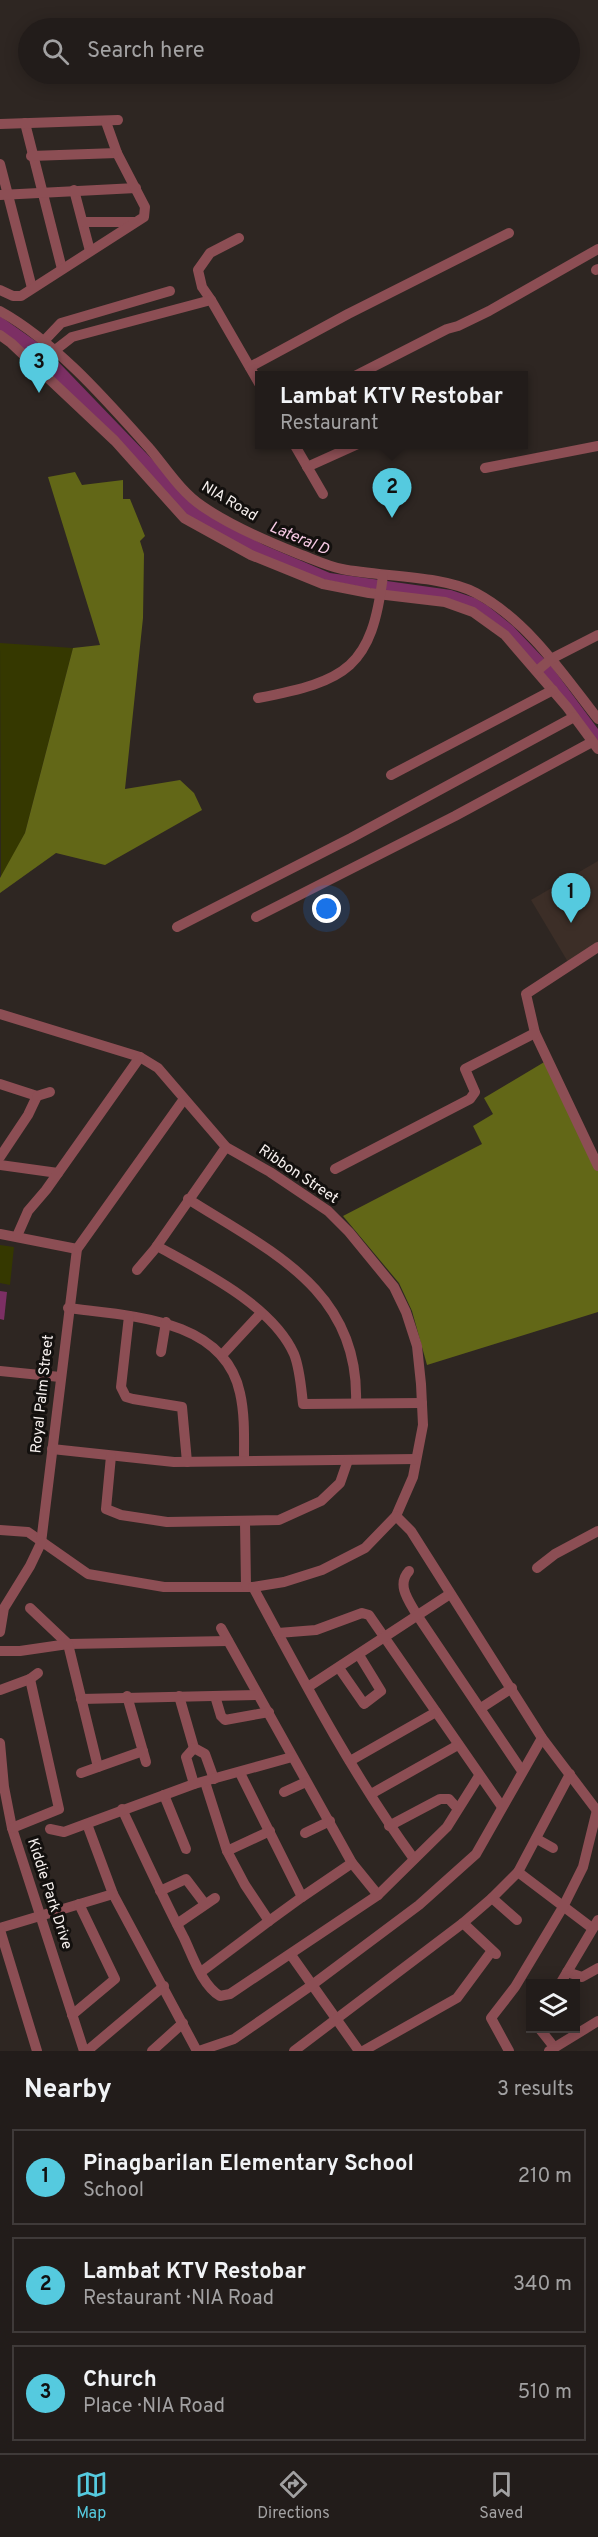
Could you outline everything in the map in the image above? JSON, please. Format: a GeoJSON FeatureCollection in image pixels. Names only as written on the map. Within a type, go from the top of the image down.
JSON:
{"type":"FeatureCollection","features":[{"type":"Feature","properties":{"kind":"street"},"geometry":{"type":"LineString","coordinates":[[0,124],[118,120]]}},
{"type":"Feature","properties":{"kind":"street"},"geometry":{"type":"LineString","coordinates":[[0,290],[17,297],[144,217],[145,211],[136,188],[117,153],[106,122]]}},
{"type":"Feature","properties":{"kind":"street"},"geometry":{"type":"LineString","coordinates":[[25,123],[31,156],[62,269]]}},
{"type":"Feature","properties":{"kind":"street"},"geometry":{"type":"LineString","coordinates":[[31,156],[117,153]]}},
{"type":"Feature","properties":{"kind":"street"},"geometry":{"type":"LineString","coordinates":[[0,165],[4,195],[32,288]]}},
{"type":"Feature","properties":{"kind":"street"},"geometry":{"type":"LineString","coordinates":[[4,195],[136,188]]}},
{"type":"Feature","properties":{"kind":"street"},"geometry":{"type":"LineString","coordinates":[[74,190],[90,251]]}},
{"type":"Feature","properties":{"kind":"street"},"geometry":{"type":"LineString","coordinates":[[84,222],[135,222]]}},
{"type":"Feature","properties":{"kind":"street"},"geometry":{"type":"LineString","coordinates":[[250,368],[509,233]]}},
{"type":"Feature","properties":{"kind":"street"},"geometry":{"type":"LineString","coordinates":[[239,238],[210,254],[198,270],[202,287],[255,376]]}},
{"type":"Feature","properties":{"kind":"street"},"geometry":{"type":"LineString","coordinates":[[363,371],[489,310],[598,249]]}},
{"type":"Feature","properties":{"kind":"street"},"geometry":{"type":"LineString","coordinates":[[43,342],[61,323],[170,291]]}},
{"type":"Feature","properties":{"kind":"street"},"geometry":{"type":"LineString","coordinates":[[54,351],[72,337],[211,300]]}},
{"type":"Feature","properties":{"kind":"street","name":"NIA Road"},"geometry":{"type":"LineString","coordinates":[[0,312],[54,351],[133,430],[193,500],[259,540],[382,585],[452,585],[473,592],[498,606],[518,624],[544,665],[598,719]]}},
{"type":"Feature","properties":{"kind":"street"},"geometry":{"type":"LineString","coordinates":[[0,335],[75,401],[115,441],[184,518],[251,554],[324,584],[382,585],[473,612],[495,626],[544,665],[553,690],[595,745],[256,917]]}},
{"type":"Feature","properties":{"kind":"street"},"geometry":{"type":"LineString","coordinates":[[485,468],[598,446]]}},
{"type":"Feature","properties":{"kind":"street"},"geometry":{"type":"LineString","coordinates":[[297,449],[323,494]]}},
{"type":"Feature","properties":{"kind":"street"},"geometry":{"type":"LineString","coordinates":[[306,467],[347,449]]}},
{"type":"Feature","properties":{"kind":"street"},"geometry":{"type":"LineString","coordinates":[[251,554],[259,540]]}},
{"type":"Feature","properties":{"kind":"street"},"geometry":{"type":"LineString","coordinates":[[258,698],[318,683],[345,670],[358,659],[367,646],[375,624],[382,585]]}},
{"type":"Feature","properties":{"kind":"street"},"geometry":{"type":"LineString","coordinates":[[544,665],[598,635]]}},
{"type":"Feature","properties":{"kind":"street"},"geometry":{"type":"LineString","coordinates":[[391,775],[553,690]]}},
{"type":"Feature","properties":{"kind":"street"},"geometry":{"type":"LineString","coordinates":[[177,927],[334,848],[574,717]]}},
{"type":"Feature","properties":{"kind":"street"},"geometry":{"type":"LineString","coordinates":[[598,947],[526,994],[535,1033],[598,1166]]}},
{"type":"Feature","properties":{"kind":"street","name":"Ribbon Street"},"geometry":{"type":"LineString","coordinates":[[0,1014],[140,1058],[158,1068],[226,1147],[270,1172],[328,1211],[349,1232],[394,1287],[406,1312],[417,1346],[423,1425],[413,1477],[396,1516]]}},
{"type":"Feature","properties":{"kind":"street"},"geometry":{"type":"LineString","coordinates":[[335,1169],[470,1099],[475,1092],[465,1069],[535,1033]]}},
{"type":"Feature","properties":{"kind":"street"},"geometry":{"type":"LineString","coordinates":[[16,1236],[28,1211],[140,1058]]}},
{"type":"Feature","properties":{"kind":"street"},"geometry":{"type":"LineString","coordinates":[[0,1084],[37,1096],[50,1092]]}},
{"type":"Feature","properties":{"kind":"street"},"geometry":{"type":"LineString","coordinates":[[0,1158],[28,1115],[37,1096]]}},
{"type":"Feature","properties":{"kind":"street"},"geometry":{"type":"LineString","coordinates":[[0,1234],[77,1249],[184,1099]]}},
{"type":"Feature","properties":{"kind":"street"},"geometry":{"type":"LineString","coordinates":[[137,1270],[157,1246],[226,1147]]}},
{"type":"Feature","properties":{"kind":"street"},"geometry":{"type":"LineString","coordinates":[[0,1165],[58,1173]]}},
{"type":"Feature","properties":{"kind":"street"},"geometry":{"type":"LineString","coordinates":[[188,1199],[260,1242],[301,1274],[328,1304],[348,1337],[357,1377],[357,1403]]}},
{"type":"Feature","properties":{"kind":"street"},"geometry":{"type":"LineString","coordinates":[[157,1246],[215,1278],[261,1313],[293,1352],[300,1376],[298,1407],[357,1403],[422,1403]]}},
{"type":"Feature","properties":{"kind":"street","name":"Royal Palm Street"},"geometry":{"type":"LineString","coordinates":[[41,1543],[77,1249]]}},
{"type":"Feature","properties":{"kind":"street"},"geometry":{"type":"LineString","coordinates":[[68,1308],[166,1322],[223,1354],[240,1392],[244,1461]]}},
{"type":"Feature","properties":{"kind":"street"},"geometry":{"type":"LineString","coordinates":[[223,1354],[261,1313]]}},
{"type":"Feature","properties":{"kind":"street"},"geometry":{"type":"LineString","coordinates":[[129,1316],[121,1397],[185,1404],[187,1462]]}},
{"type":"Feature","properties":{"kind":"street"},"geometry":{"type":"LineString","coordinates":[[161,1352],[166,1322]]}},
{"type":"Feature","properties":{"kind":"street"},"geometry":{"type":"LineString","coordinates":[[0,1383],[1,1371],[60,1377]]}},
{"type":"Feature","properties":{"kind":"street"},"geometry":{"type":"LineString","coordinates":[[52,1449],[187,1462],[416,1459]]}},
{"type":"Feature","properties":{"kind":"street"},"geometry":{"type":"LineString","coordinates":[[111,1456],[103,1511],[167,1522],[279,1520],[321,1501],[340,1483],[348,1460]]}},
{"type":"Feature","properties":{"kind":"street"},"geometry":{"type":"LineString","coordinates":[[0,1530],[28,1532],[88,1574],[164,1587],[249,1587],[284,1582],[322,1570],[365,1548],[396,1516],[411,1531],[542,1738],[597,1811],[583,1867],[563,1906],[515,1987],[491,2018],[509,2051]]}},
{"type":"Feature","properties":{"kind":"street"},"geometry":{"type":"LineString","coordinates":[[245,1522],[249,1587],[389,1826],[414,1859]]}},
{"type":"Feature","properties":{"kind":"street"},"geometry":{"type":"LineString","coordinates":[[537,1568],[555,1554],[598,1531]]}},
{"type":"Feature","properties":{"kind":"street"},"geometry":{"type":"LineString","coordinates":[[0,1632],[4,1608],[30,1566],[41,1543]]}},
{"type":"Feature","properties":{"kind":"street"},"geometry":{"type":"LineString","coordinates":[[409,1571],[404,1576],[403,1588],[417,1615],[482,1708],[522,1771]]}},
{"type":"Feature","properties":{"kind":"street"},"geometry":{"type":"LineString","coordinates":[[308,1688],[450,1594]]}},
{"type":"Feature","properties":{"kind":"street"},"geometry":{"type":"LineString","coordinates":[[30,1608],[68,1644],[98,1767]]}},
{"type":"Feature","properties":{"kind":"street"},"geometry":{"type":"LineString","coordinates":[[278,1633],[316,1630],[366,1612],[386,1636],[502,1807]]}},
{"type":"Feature","properties":{"kind":"street"},"geometry":{"type":"LineString","coordinates":[[221,1628],[352,1863],[378,1895]]}},
{"type":"Feature","properties":{"kind":"street"},"geometry":{"type":"LineString","coordinates":[[0,1651],[20,1651],[68,1644],[228,1641]]}},
{"type":"Feature","properties":{"kind":"street"},"geometry":{"type":"LineString","coordinates":[[339,1668],[364,1704],[381,1691],[359,1655]]}},
{"type":"Feature","properties":{"kind":"street"},"geometry":{"type":"LineString","coordinates":[[0,1690],[34,1676],[59,1809],[12,1828]]}},
{"type":"Feature","properties":{"kind":"street"},"geometry":{"type":"LineString","coordinates":[[482,1708],[512,1688]]}},
{"type":"Feature","properties":{"kind":"street"},"geometry":{"type":"LineString","coordinates":[[81,1699],[127,1696],[258,1695]]}},
{"type":"Feature","properties":{"kind":"street"},"geometry":{"type":"LineString","coordinates":[[81,1773],[144,1757],[127,1696]]}},
{"type":"Feature","properties":{"kind":"street"},"geometry":{"type":"LineString","coordinates":[[179,1696],[194,1748],[205,1754],[204,1781]]}},
{"type":"Feature","properties":{"kind":"street"},"geometry":{"type":"LineString","coordinates":[[215,1696],[221,1716],[225,1720],[269,1712]]}},
{"type":"Feature","properties":{"kind":"street"},"geometry":{"type":"LineString","coordinates":[[350,1761],[436,1712]]}},
{"type":"Feature","properties":{"kind":"street"},"geometry":{"type":"LineString","coordinates":[[87,1824],[113,1894],[198,2051],[234,2039],[312,1985],[419,1905],[476,1854],[542,1738]]}},
{"type":"Feature","properties":{"kind":"street","name":"Kiddie Park Drive"},"geometry":{"type":"LineString","coordinates":[[0,1745],[12,1828],[85,2051]]}},
{"type":"Feature","properties":{"kind":"street"},"geometry":{"type":"LineString","coordinates":[[371,1794],[458,1745]]}},
{"type":"Feature","properties":{"kind":"street"},"geometry":{"type":"LineString","coordinates":[[194,1748],[186,1757],[204,1781],[227,1851],[245,1885],[269,1921]]}},
{"type":"Feature","properties":{"kind":"street"},"geometry":{"type":"LineString","coordinates":[[50,1829],[64,1832],[204,1781],[292,1757]]}},
{"type":"Feature","properties":{"kind":"street"},"geometry":{"type":"LineString","coordinates":[[240,1773],[302,1897]]}},
{"type":"Feature","properties":{"kind":"street"},"geometry":{"type":"LineString","coordinates":[[294,2051],[464,1923],[518,1872],[570,1774]]}},
{"type":"Feature","properties":{"kind":"street"},"geometry":{"type":"LineString","coordinates":[[122,1809],[201,1972],[212,1991],[220,1996],[230,1994],[378,1895],[447,1827],[479,1776]]}},
{"type":"Feature","properties":{"kind":"street"},"geometry":{"type":"LineString","coordinates":[[284,1792],[306,1782]]}},
{"type":"Feature","properties":{"kind":"street"},"geometry":{"type":"LineString","coordinates":[[164,1795],[186,1849]]}},
{"type":"Feature","properties":{"kind":"street"},"geometry":{"type":"LineString","coordinates":[[389,1826],[440,1799],[449,1799],[457,1808]]}},
{"type":"Feature","properties":{"kind":"street"},"geometry":{"type":"LineString","coordinates":[[305,1833],[330,1821]]}},
{"type":"Feature","properties":{"kind":"street"},"geometry":{"type":"LineString","coordinates":[[227,1851],[270,1831]]}},
{"type":"Feature","properties":{"kind":"street"},"geometry":{"type":"LineString","coordinates":[[537,1839],[553,1848]]}},
{"type":"Feature","properties":{"kind":"street"},"geometry":{"type":"LineString","coordinates":[[201,1972],[352,1863]]}},
{"type":"Feature","properties":{"kind":"street"},"geometry":{"type":"LineString","coordinates":[[518,1872],[563,1906],[595,1924],[563,1979]]}},
{"type":"Feature","properties":{"kind":"street"},"geometry":{"type":"LineString","coordinates":[[160,1891],[186,1879],[210,1901],[177,1924]]}},
{"type":"Feature","properties":{"kind":"street"},"geometry":{"type":"LineString","coordinates":[[37,2051],[0,1929],[39,1915],[113,1894]]}},
{"type":"Feature","properties":{"kind":"street"},"geometry":{"type":"LineString","coordinates":[[492,1898],[517,1920]]}},
{"type":"Feature","properties":{"kind":"street"},"geometry":{"type":"LineString","coordinates":[[72,2015],[115,1979],[79,1904]]}},
{"type":"Feature","properties":{"kind":"street"},"geometry":{"type":"LineString","coordinates":[[291,1955],[361,2051],[457,1998],[494,1953],[464,1923]]}},
{"type":"Feature","properties":{"kind":"street"},"geometry":{"type":"LineString","coordinates":[[567,1972],[582,1977],[598,1968]]}},
{"type":"Feature","properties":{"kind":"street"},"geometry":{"type":"LineString","coordinates":[[85,2051],[164,1986]]}},
{"type":"Feature","properties":{"kind":"street"},"geometry":{"type":"LineString","coordinates":[[542,2033],[551,2049],[598,2020]]}},
{"type":"Feature","properties":{"kind":"street"},"geometry":{"type":"LineString","coordinates":[[153,2051],[183,2023]]}},
{"type":"Feature","properties":{"kind":"shaded area","name":"Lateral D"},"geometry":{"type":"Polygon","coordinates":[[[0,316],[44,347],[200,509],[264,545],[330,573],[451,590],[475,598],[488,606],[513,626],[552,667],[598,729],[598,745],[497,624],[478,610],[321,579],[259,555],[185,514],[0,331],[0,316]]]}},
{"type":"Feature","properties":{"kind":"shaded area"},"geometry":{"type":"Polygon","coordinates":[[[75,472],[82,485],[123,480],[123,499],[130,499],[145,536],[140,541],[144,554],[143,618],[125,789],[180,780],[194,793],[202,810],[105,865],[56,853],[0,893],[0,878],[25,833],[73,648],[100,645],[48,477],[75,472]]]}},
{"type":"Feature","properties":{"kind":"shaded area"},"geometry":{"type":"Polygon","coordinates":[[[0,643],[73,648],[25,833],[1,878],[0,643]]]}},
{"type":"Feature","properties":{"kind":"shaded area"},"geometry":{"type":"Polygon","coordinates":[[[598,861],[598,945],[568,962],[531,900],[598,861]]]}},
{"type":"Feature","properties":{"kind":"shaded area"},"geometry":{"type":"Polygon","coordinates":[[[546,1061],[598,1171],[598,1312],[427,1365],[412,1311],[399,1283],[343,1216],[482,1144],[473,1126],[493,1114],[484,1098],[546,1061]]]}},
{"type":"Feature","properties":{"kind":"shaded area"},"geometry":{"type":"Polygon","coordinates":[[[0,1245],[14,1247],[10,1285],[0,1283],[0,1245]]]}},
{"type":"Feature","properties":{"kind":"shaded area"},"geometry":{"type":"Polygon","coordinates":[[[0,1291],[7,1292],[4,1320],[0,1319],[0,1291]]]}},
{"type":"Feature","properties":{"kind":"place","name":"Church"},"geometry":{"type":"Point","coordinates":[39,393]}},
{"type":"Feature","properties":{"kind":"place","name":"Lambat KTV Restobar"},"geometry":{"type":"Point","coordinates":[392,518]}},
{"type":"Feature","properties":{"kind":"place","name":"Pinagbarilan Elementary School"},"geometry":{"type":"Point","coordinates":[571,923]}}]}
